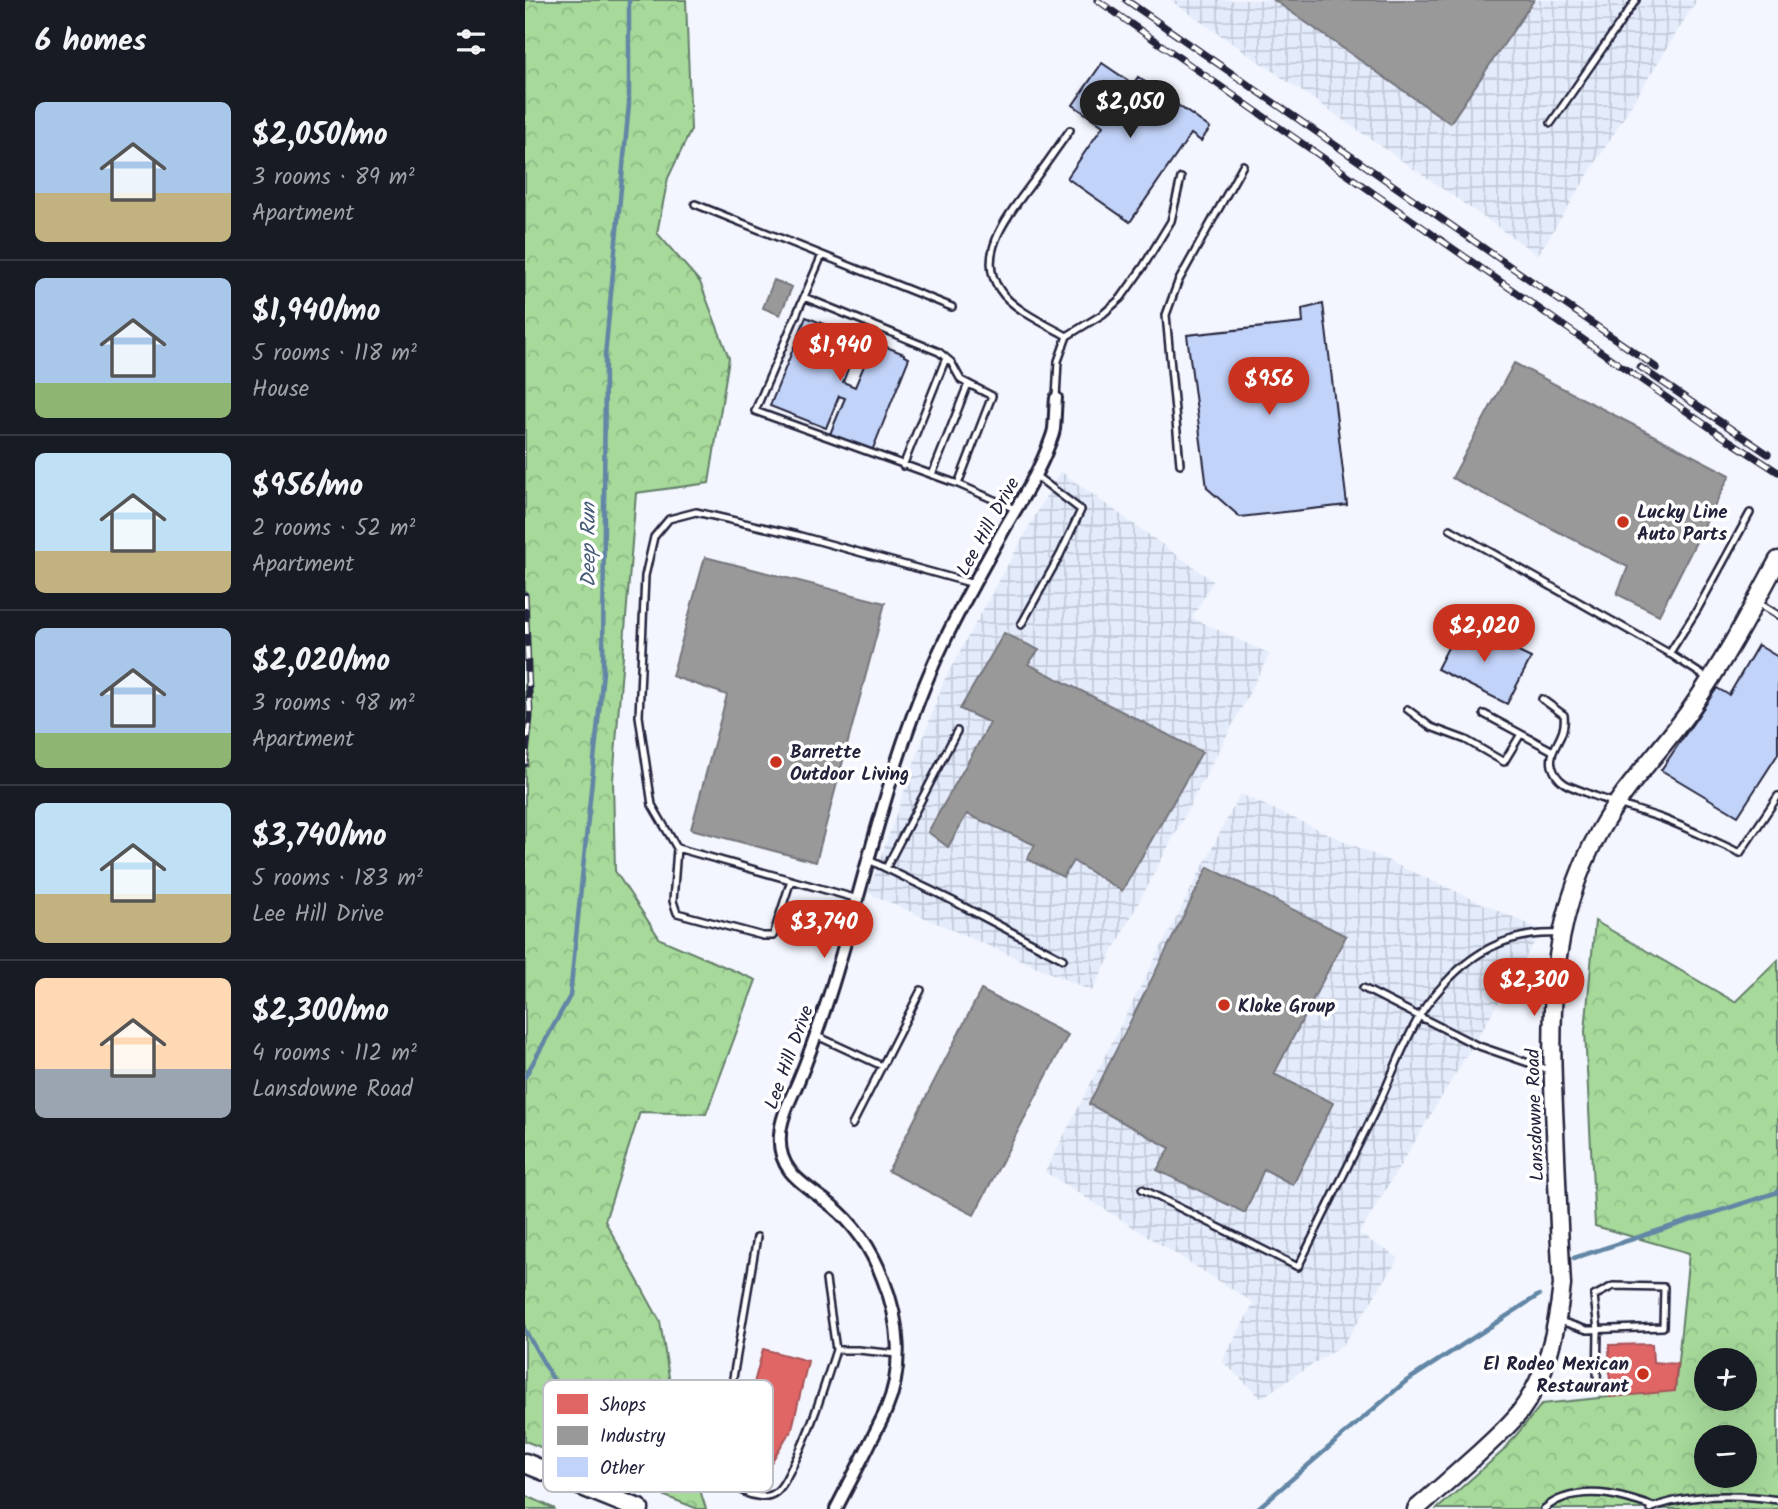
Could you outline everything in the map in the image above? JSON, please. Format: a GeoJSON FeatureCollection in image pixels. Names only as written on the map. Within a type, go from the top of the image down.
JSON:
{"type":"FeatureCollection","features":[{"type":"Feature","properties":{"kind":"main road","name":"Lansdowne Road"},"geometry":{"type":"LineString","coordinates":[[1416,1509],[1501,1433],[1520,1412],[1542,1372],[1552,1343],[1562,1285],[1552,1017],[1561,934],[1572,895],[1600,830],[1616,804],[1710,680],[1778,560]]}},
{"type":"Feature","properties":{"kind":"main road"},"geometry":{"type":"LineString","coordinates":[[525,1463],[543,1470]]}},
{"type":"Feature","properties":{"kind":"main road"},"geometry":{"type":"LineString","coordinates":[[597,1492],[639,1509]]}},
{"type":"Feature","properties":{"kind":"street","name":"Lee Hill Drive"},"geometry":{"type":"LineString","coordinates":[[836,1509],[886,1409],[893,1386],[897,1354],[895,1316],[889,1293],[864,1239],[850,1222],[789,1171],[782,1154],[782,1122],[828,999],[914,710],[943,643],[1015,509],[1036,476],[1054,431],[1056,398]]}},
{"type":"Feature","properties":{"kind":"lane"},"geometry":{"type":"LineString","coordinates":[[1551,123],[1636,0]]}},
{"type":"Feature","properties":{"kind":"lane"},"geometry":{"type":"LineString","coordinates":[[1067,336],[1026,314],[1000,292],[992,273],[993,246],[1004,222],[1070,130]]}},
{"type":"Feature","properties":{"kind":"lane"},"geometry":{"type":"LineString","coordinates":[[1180,464],[1166,315],[1178,282],[1243,165]]}},
{"type":"Feature","properties":{"kind":"lane"},"geometry":{"type":"LineString","coordinates":[[1056,398],[1058,361],[1067,336],[1103,314],[1121,298],[1171,221],[1181,178]]}},
{"type":"Feature","properties":{"kind":"lane"},"geometry":{"type":"LineString","coordinates":[[695,204],[951,307]]}},
{"type":"Feature","properties":{"kind":"lane"},"geometry":{"type":"LineString","coordinates":[[822,255],[755,411],[958,484],[1015,509]]}},
{"type":"Feature","properties":{"kind":"lane"},"geometry":{"type":"LineString","coordinates":[[804,297],[939,352],[951,362],[961,380],[992,396],[958,484]]}},
{"type":"Feature","properties":{"kind":"lane"},"geometry":{"type":"LineString","coordinates":[[903,466],[946,358]]}},
{"type":"Feature","properties":{"kind":"lane"},"geometry":{"type":"LineString","coordinates":[[932,475],[968,384]]}},
{"type":"Feature","properties":{"kind":"lane"},"geometry":{"type":"LineString","coordinates":[[1021,625],[1060,555],[1081,510],[1036,476]]}},
{"type":"Feature","properties":{"kind":"lane"},"geometry":{"type":"LineString","coordinates":[[791,880],[773,936],[763,936],[677,913],[673,901],[677,848],[652,805],[639,716],[645,576],[653,537],[669,519],[696,512],[797,535],[974,584]]}},
{"type":"Feature","properties":{"kind":"lane"},"geometry":{"type":"LineString","coordinates":[[1669,654],[1697,610],[1750,513]]}},
{"type":"Feature","properties":{"kind":"lane"},"geometry":{"type":"LineString","coordinates":[[1450,529],[1710,680]]}},
{"type":"Feature","properties":{"kind":"lane"},"geometry":{"type":"LineString","coordinates":[[1755,601],[1778,615]]}},
{"type":"Feature","properties":{"kind":"lane"},"geometry":{"type":"LineString","coordinates":[[1542,699],[1564,715],[1563,733],[1553,751],[1552,766],[1555,774],[1561,781],[1616,804],[1662,819],[1740,853],[1778,796]]}},
{"type":"Feature","properties":{"kind":"lane"},"geometry":{"type":"LineString","coordinates":[[1407,709],[1431,727],[1466,740],[1504,762],[1521,734]]}},
{"type":"Feature","properties":{"kind":"lane"},"geometry":{"type":"LineString","coordinates":[[1484,714],[1553,751]]}},
{"type":"Feature","properties":{"kind":"lane"},"geometry":{"type":"LineString","coordinates":[[886,868],[957,731]]}},
{"type":"Feature","properties":{"kind":"lane"},"geometry":{"type":"LineString","coordinates":[[677,848],[858,899]]}},
{"type":"Feature","properties":{"kind":"lane"},"geometry":{"type":"LineString","coordinates":[[869,860],[1063,959]]}},
{"type":"Feature","properties":{"kind":"lane"},"geometry":{"type":"LineString","coordinates":[[1142,1188],[1298,1267],[1419,1016],[1447,980],[1468,961],[1503,941],[1542,933],[1561,934]]}},
{"type":"Feature","properties":{"kind":"lane"},"geometry":{"type":"LineString","coordinates":[[1363,988],[1476,1045],[1552,1071]]}},
{"type":"Feature","properties":{"kind":"lane"},"geometry":{"type":"LineString","coordinates":[[852,1125],[921,990]]}},
{"type":"Feature","properties":{"kind":"lane"},"geometry":{"type":"LineString","coordinates":[[815,1035],[882,1066]]}},
{"type":"Feature","properties":{"kind":"lane"},"geometry":{"type":"LineString","coordinates":[[732,1380],[757,1237]]}},
{"type":"Feature","properties":{"kind":"lane"},"geometry":{"type":"LineString","coordinates":[[747,1492],[765,1497],[775,1493],[786,1479],[808,1435],[837,1350],[826,1280]]}},
{"type":"Feature","properties":{"kind":"lane"},"geometry":{"type":"LineString","coordinates":[[1557,1321],[1587,1330],[1598,1330],[1663,1327],[1664,1287],[1613,1286],[1594,1296],[1598,1330],[1597,1386]]}},
{"type":"Feature","properties":{"kind":"lane"},"geometry":{"type":"LineString","coordinates":[[837,1350],[897,1354]]}},
{"type":"Feature","properties":{"kind":"lane"},"geometry":{"type":"LineString","coordinates":[[1543,1509],[1562,1498],[1593,1493],[1619,1495],[1652,1508],[1676,1500],[1722,1496],[1778,1500]]}},
{"type":"Feature","properties":{"kind":"shaded area"},"geometry":{"type":"Polygon","coordinates":[[[1170,0],[1697,0],[1538,255],[1170,0]]]}},
{"type":"Feature","properties":{"kind":"shaded area"},"geometry":{"type":"Polygon","coordinates":[[[1060,471],[1213,581],[1192,618],[1270,654],[1092,991],[868,893],[944,680],[1060,471]]]}},
{"type":"Feature","properties":{"kind":"shaded area"},"geometry":{"type":"Polygon","coordinates":[[[1240,794],[1542,930],[1359,1234],[1399,1258],[1344,1344],[1261,1398],[1222,1361],[1254,1303],[1045,1172],[1240,794]]]}},
{"type":"Feature","properties":{"kind":"green space"},"geometry":{"type":"Polygon","coordinates":[[[525,0],[686,0],[691,130],[668,178],[657,233],[700,282],[729,358],[709,483],[636,493],[613,780],[615,871],[660,939],[756,980],[706,1114],[640,1112],[605,1221],[660,1321],[669,1380],[543,1380],[543,1448],[525,1441],[525,0]]]}},
{"type":"Feature","properties":{"kind":"green space"},"geometry":{"type":"Polygon","coordinates":[[[1595,921],[1735,1002],[1778,960],[1778,1509],[1437,1509],[1503,1451],[1542,1404],[1675,1390],[1689,1253],[1595,1226],[1585,1031],[1595,921]]]}},
{"type":"Feature","properties":{"kind":"green space"},"geometry":{"type":"Polygon","coordinates":[[[655,1492],[701,1492],[706,1509],[698,1509],[655,1492]]]}},
{"type":"Feature","properties":{"kind":"green space"},"geometry":{"type":"Polygon","coordinates":[[[525,1495],[555,1509],[525,1509],[525,1495]]]}},
{"type":"Feature","properties":{"kind":"building: Shops","name":"El Rodeo Mexican Restaurant"},"geometry":{"type":"Polygon","coordinates":[[[1652,1344],[1653,1362],[1677,1364],[1675,1391],[1610,1397],[1609,1345],[1652,1344]]]}},
{"type":"Feature","properties":{"kind":"building: Shops"},"geometry":{"type":"Polygon","coordinates":[[[763,1349],[808,1361],[791,1433],[773,1459],[773,1380],[755,1380],[763,1349]]]}},
{"type":"Feature","properties":{"kind":"building: Industry"},"geometry":{"type":"Polygon","coordinates":[[[1274,0],[1534,0],[1450,123],[1274,0]]]}},
{"type":"Feature","properties":{"kind":"building: Industry"},"geometry":{"type":"Polygon","coordinates":[[[774,280],[792,287],[780,315],[763,308],[774,280]]]}},
{"type":"Feature","properties":{"kind":"building: Industry","name":"Lucky Line Auto Parts"},"geometry":{"type":"Polygon","coordinates":[[[1514,363],[1730,475],[1659,615],[1617,594],[1628,567],[1452,478],[1514,363]]]}},
{"type":"Feature","properties":{"kind":"building: Industry","name":"Barrette Outdoor Living"},"geometry":{"type":"Polygon","coordinates":[[[705,557],[885,603],[816,862],[691,829],[727,695],[672,676],[705,557]]]}},
{"type":"Feature","properties":{"kind":"building: Industry"},"geometry":{"type":"Polygon","coordinates":[[[1004,633],[1039,650],[1028,664],[1202,752],[1122,891],[1073,861],[1063,877],[1027,859],[1035,845],[967,814],[948,847],[928,832],[990,723],[960,709],[1004,633]]]}},
{"type":"Feature","properties":{"kind":"building: Industry","name":"Kloke Group"},"geometry":{"type":"Polygon","coordinates":[[[1208,867],[1346,936],[1274,1074],[1333,1103],[1293,1185],[1264,1169],[1245,1213],[1157,1170],[1170,1148],[1089,1104],[1208,867]]]}},
{"type":"Feature","properties":{"kind":"building: Industry"},"geometry":{"type":"Polygon","coordinates":[[[981,990],[1068,1035],[974,1215],[888,1171],[981,990]]]}},
{"type":"Feature","properties":{"kind":"building: Other"},"geometry":{"type":"Polygon","coordinates":[[[1102,63],[1133,84],[1138,77],[1210,128],[1201,141],[1191,134],[1130,222],[1067,178],[1103,126],[1073,105],[1102,63]]]}},
{"type":"Feature","properties":{"kind":"building: Other"},"geometry":{"type":"Polygon","coordinates":[[[1323,304],[1347,505],[1240,517],[1207,488],[1187,335],[1303,323],[1302,309],[1323,304]]]}},
{"type":"Feature","properties":{"kind":"building: Other"},"geometry":{"type":"Polygon","coordinates":[[[806,317],[861,339],[858,346],[868,350],[872,341],[909,358],[872,451],[830,434],[845,398],[839,396],[826,428],[770,406],[806,317]],[[853,356],[843,382],[855,387],[866,361],[853,356]]]}},
{"type":"Feature","properties":{"kind":"building: Other"},"geometry":{"type":"Polygon","coordinates":[[[1460,624],[1531,658],[1507,704],[1437,669],[1460,624]]]}},
{"type":"Feature","properties":{"kind":"building: Other"},"geometry":{"type":"Polygon","coordinates":[[[1758,645],[1778,657],[1778,754],[1738,816],[1661,770],[1717,688],[1729,695],[1758,645]]]}},
{"type":"Feature","properties":{"kind":"waterway","name":"Deep Run"},"geometry":{"type":"LineString","coordinates":[[525,1077],[570,996],[603,672],[605,356],[629,104],[629,0]]}},
{"type":"Feature","properties":{"kind":"waterway"},"geometry":{"type":"LineString","coordinates":[[1574,1258],[1778,1192]]}},
{"type":"Feature","properties":{"kind":"waterway"},"geometry":{"type":"LineString","coordinates":[[1257,1509],[1405,1382],[1539,1295]]}},
{"type":"Feature","properties":{"kind":"waterway","name":"Deep Run"},"geometry":{"type":"LineString","coordinates":[[525,1330],[553,1380]]}},
{"type":"Feature","properties":{"kind":"railway"},"geometry":{"type":"LineString","coordinates":[[1097,0],[1716,432],[1778,472]]}},
{"type":"Feature","properties":{"kind":"railway"},"geometry":{"type":"LineString","coordinates":[[1126,0],[1657,368]]}},
{"type":"Feature","properties":{"kind":"railway"},"geometry":{"type":"LineString","coordinates":[[1640,367],[1768,454]]}},
{"type":"Feature","properties":{"kind":"railway"},"geometry":{"type":"LineString","coordinates":[[525,595],[530,717],[525,764]]}},
{"type":"Feature","properties":{"kind":"place","name":"Lucky Line Auto Parts"},"geometry":{"type":"Point","coordinates":[1623,522]}},
{"type":"Feature","properties":{"kind":"place","name":"Barrette Outdoor Living"},"geometry":{"type":"Point","coordinates":[776,762]}},
{"type":"Feature","properties":{"kind":"place","name":"Kloke Group"},"geometry":{"type":"Point","coordinates":[1224,1005]}},
{"type":"Feature","properties":{"kind":"place","name":"El Rodeo Mexican Restaurant"},"geometry":{"type":"Point","coordinates":[1643,1374]}}]}
